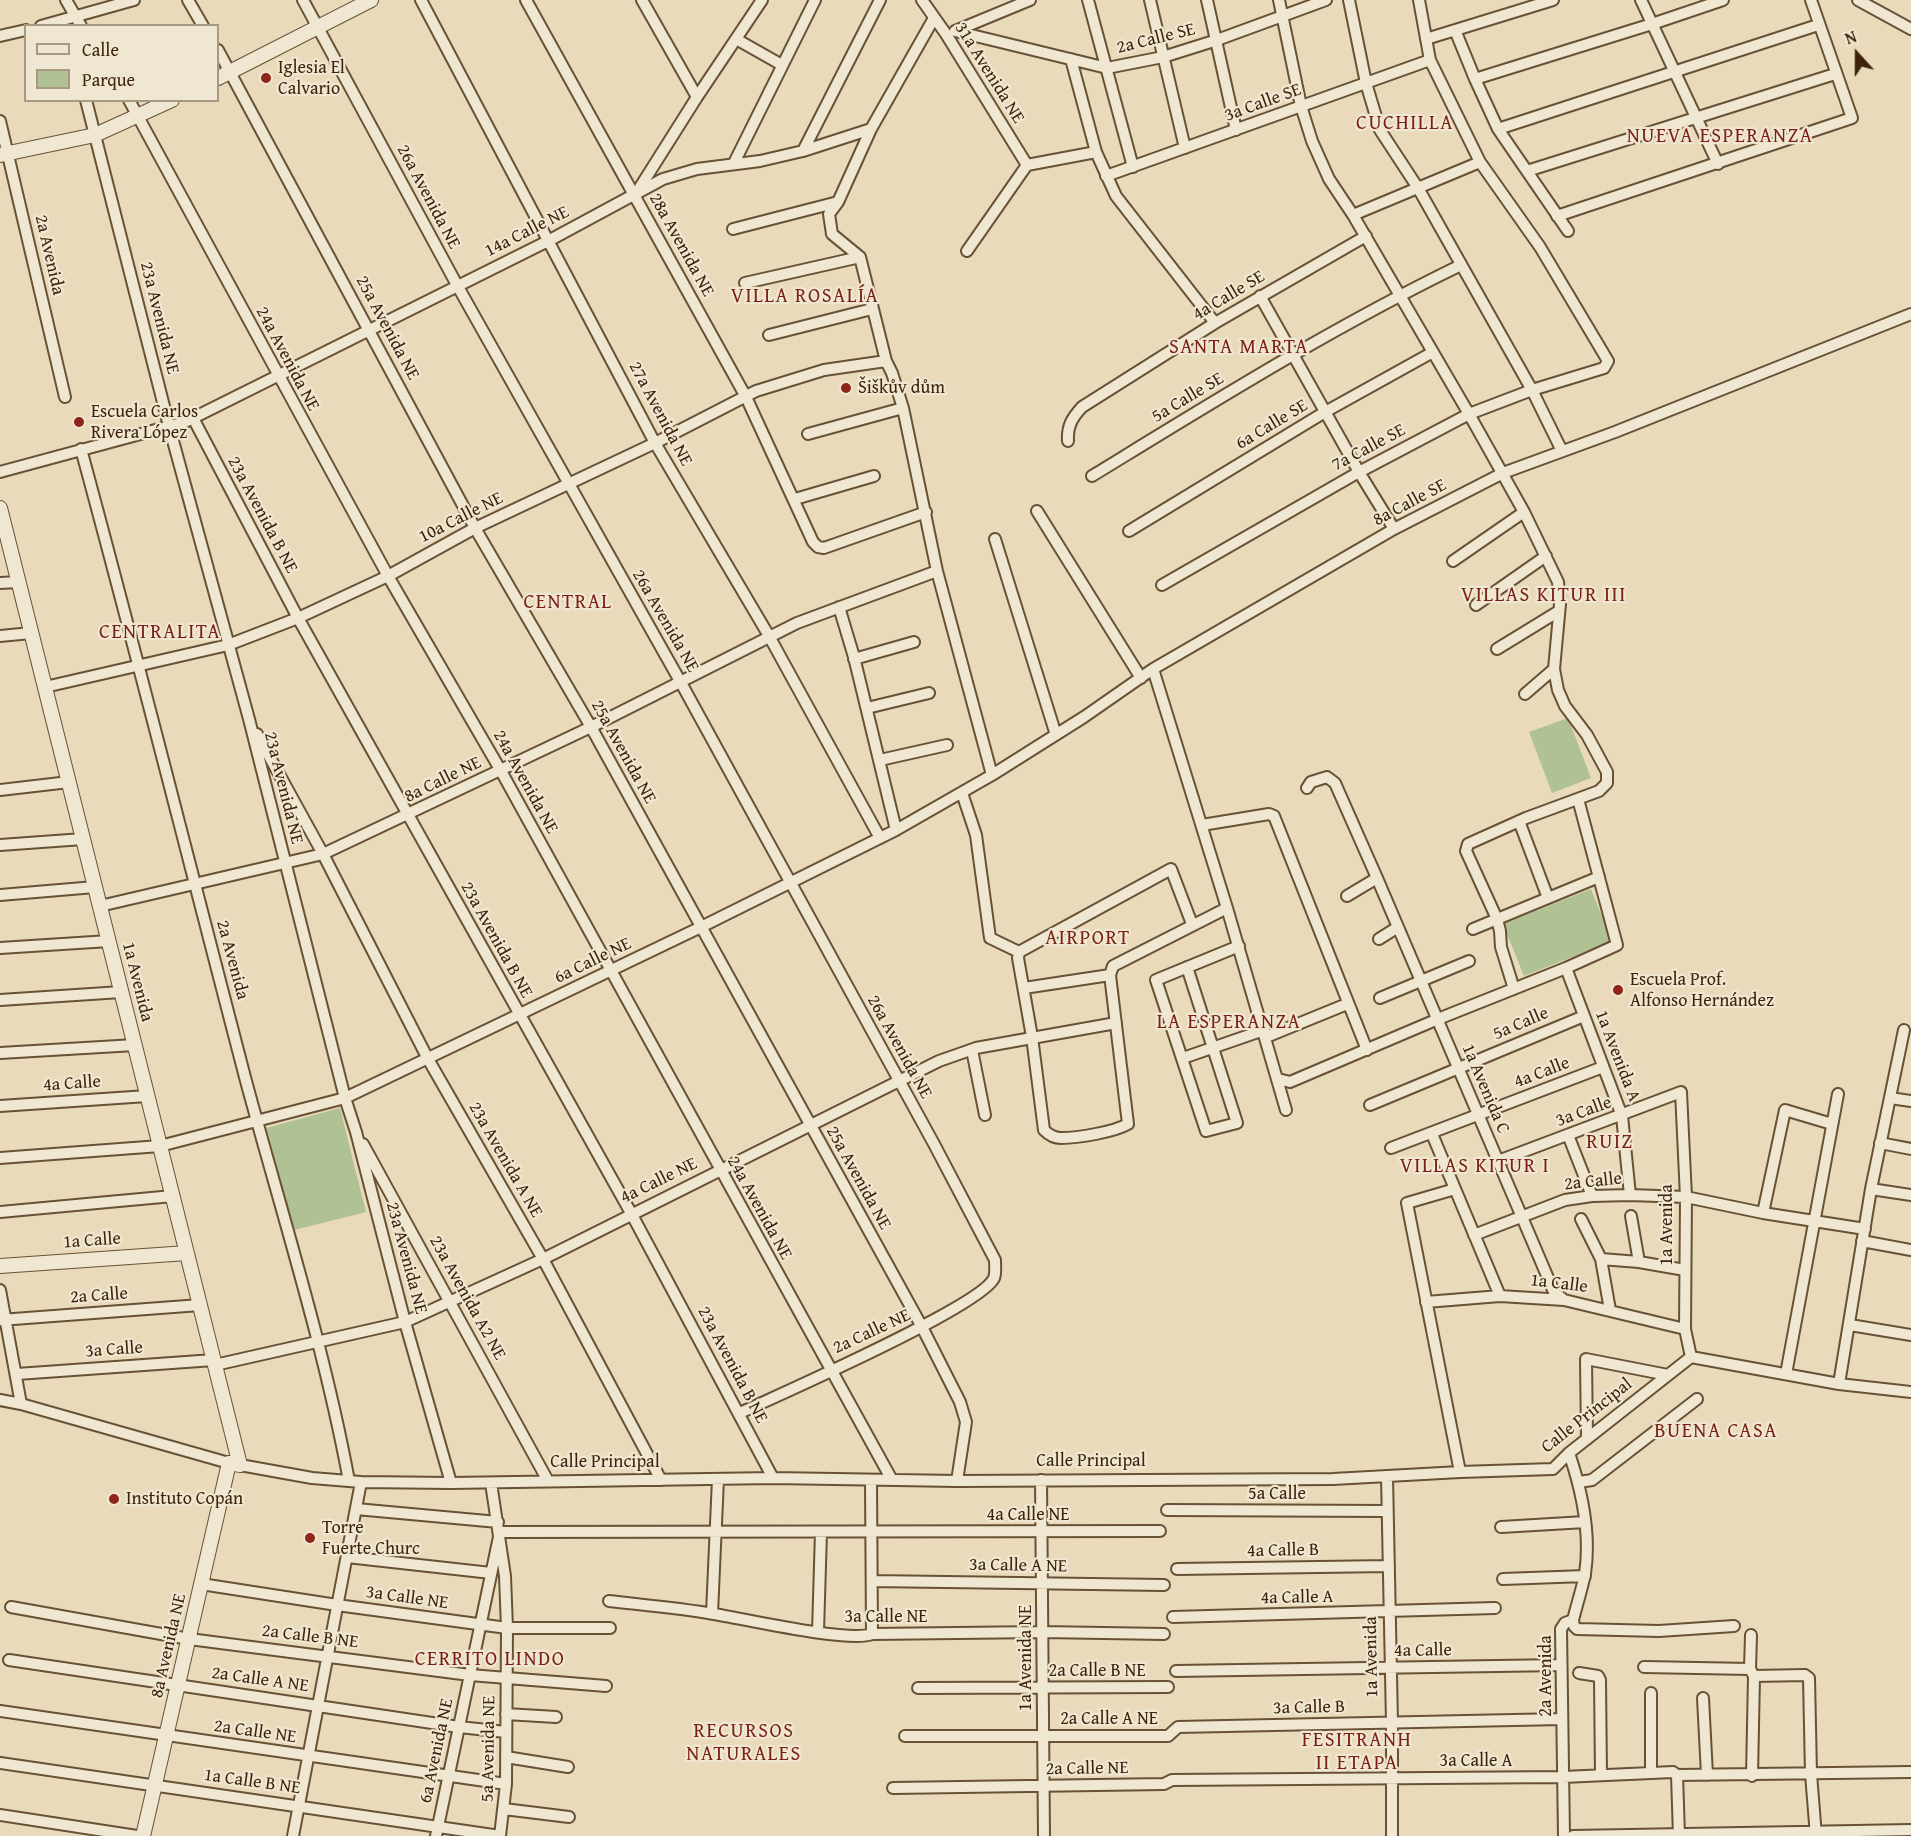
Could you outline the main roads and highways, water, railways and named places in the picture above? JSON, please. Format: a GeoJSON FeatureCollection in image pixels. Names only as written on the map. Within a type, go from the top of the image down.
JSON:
{"type":"FeatureCollection","features":[{"type":"Feature","properties":{"kind":"place","name":"Iglesia El Calvario"},"geometry":{"type":"Point","coordinates":[266,78]}},
{"type":"Feature","properties":{"kind":"place","name":"Šiškův dům"},"geometry":{"type":"Point","coordinates":[846,388]}},
{"type":"Feature","properties":{"kind":"place","name":"Escuela Carlos Rivera López"},"geometry":{"type":"Point","coordinates":[79,422]}},
{"type":"Feature","properties":{"kind":"place","name":"Escuela Prof. Alfonso Hernández"},"geometry":{"type":"Point","coordinates":[1618,990]}},
{"type":"Feature","properties":{"kind":"place","name":"Instituto Copán"},"geometry":{"type":"Point","coordinates":[114,1499]}},
{"type":"Feature","properties":{"kind":"place","name":"Torre Fuerte Churc"},"geometry":{"type":"Point","coordinates":[310,1538]}},
{"type":"Feature","properties":{"kind":"district","name":"CUCHILLA"},"geometry":{"type":"Point","coordinates":[1405,124]}},
{"type":"Feature","properties":{"kind":"district","name":"NUEVA ESPERANZA"},"geometry":{"type":"Point","coordinates":[1720,137]}},
{"type":"Feature","properties":{"kind":"district","name":"VILLA ROSALÍA"},"geometry":{"type":"Point","coordinates":[805,297]}},
{"type":"Feature","properties":{"kind":"district","name":"SANTA MARTA"},"geometry":{"type":"Point","coordinates":[1239,348]}},
{"type":"Feature","properties":{"kind":"district","name":"VILLAS KITUR III"},"geometry":{"type":"Point","coordinates":[1544,596]}},
{"type":"Feature","properties":{"kind":"district","name":"CENTRAL"},"geometry":{"type":"Point","coordinates":[568,603]}},
{"type":"Feature","properties":{"kind":"district","name":"CENTRALITA"},"geometry":{"type":"Point","coordinates":[160,633]}},
{"type":"Feature","properties":{"kind":"district","name":"AIRPORT"},"geometry":{"type":"Point","coordinates":[1088,939]}},
{"type":"Feature","properties":{"kind":"district","name":"LA ESPERANZA"},"geometry":{"type":"Point","coordinates":[1229,1023]}},
{"type":"Feature","properties":{"kind":"district","name":"RUIZ"},"geometry":{"type":"Point","coordinates":[1610,1143]}},
{"type":"Feature","properties":{"kind":"district","name":"VILLAS KITUR I"},"geometry":{"type":"Point","coordinates":[1475,1167]}},
{"type":"Feature","properties":{"kind":"district","name":"BUENA CASA"},"geometry":{"type":"Point","coordinates":[1716,1432]}},
{"type":"Feature","properties":{"kind":"district","name":"CERRITO LINDO"},"geometry":{"type":"Point","coordinates":[490,1660]}},
{"type":"Feature","properties":{"kind":"district","name":"RECURSOS NATURALES"},"geometry":{"type":"Point","coordinates":[744,1744]}},
{"type":"Feature","properties":{"kind":"district","name":"FESITRANH II ETAPA"},"geometry":{"type":"Point","coordinates":[1357,1752]}}]}
